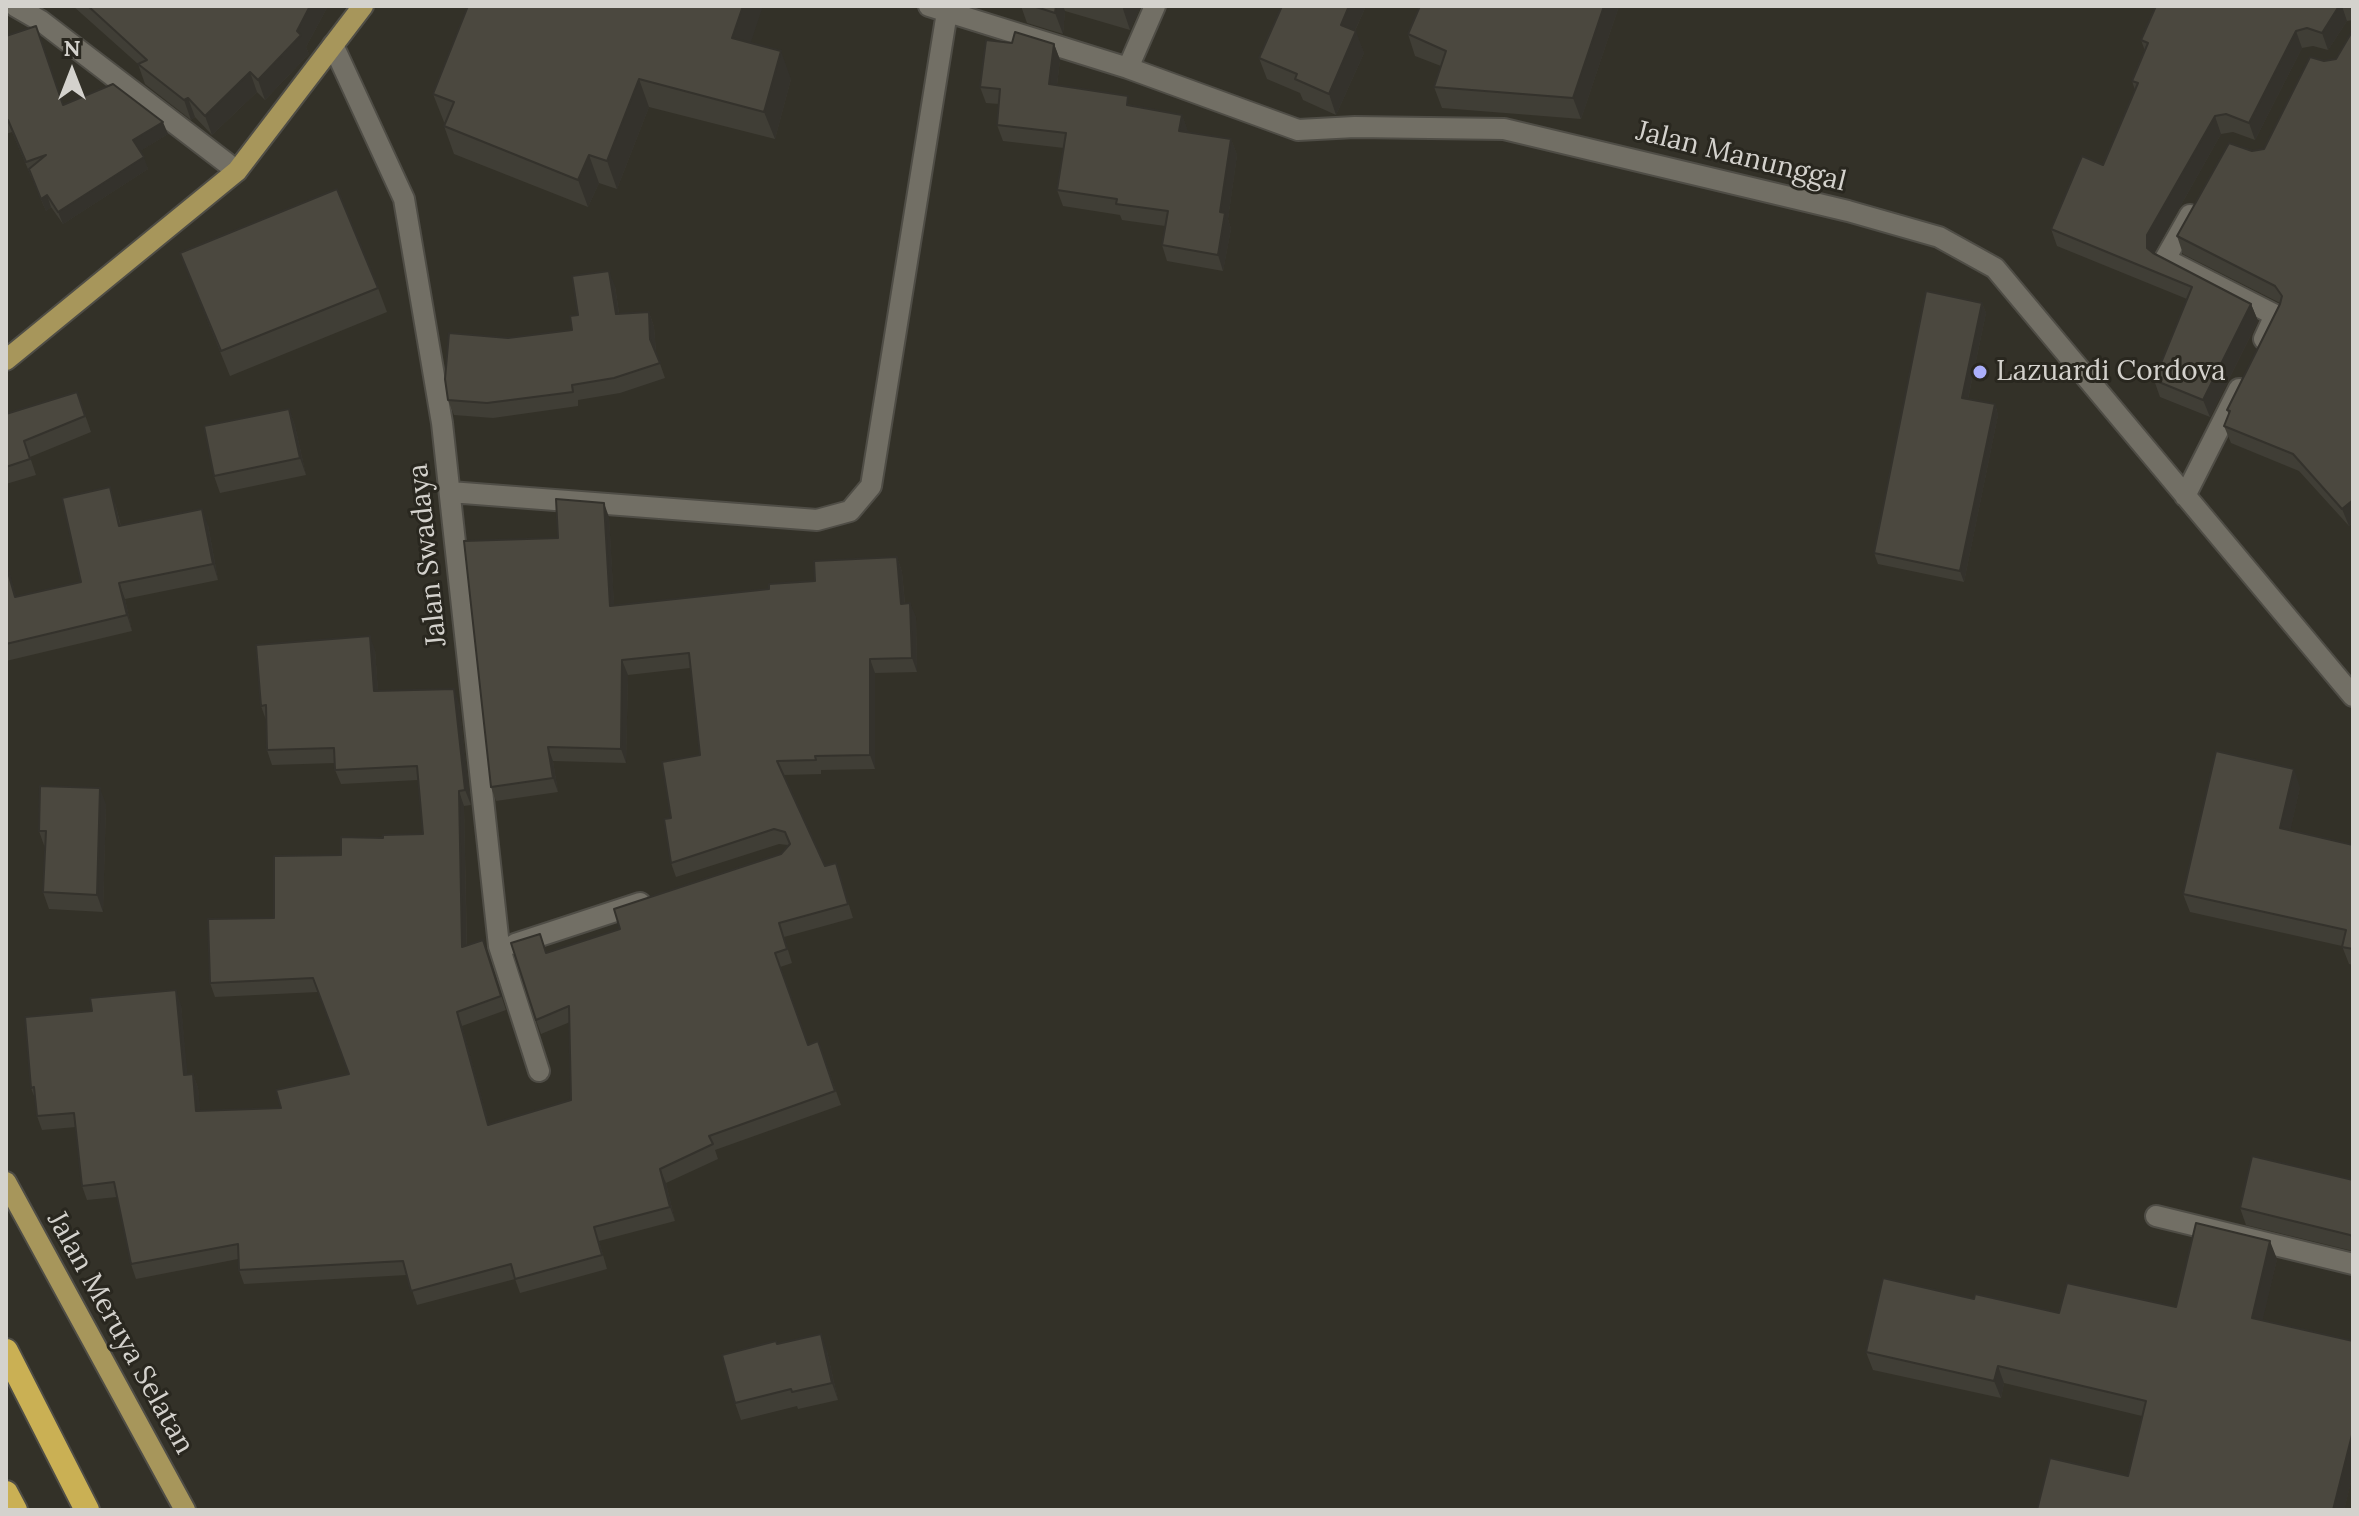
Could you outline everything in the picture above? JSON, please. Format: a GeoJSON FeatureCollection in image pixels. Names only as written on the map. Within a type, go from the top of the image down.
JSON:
{"type":"FeatureCollection","features":[{"type":"Feature","properties":{"kind":"highway"},"geometry":{"type":"LineString","coordinates":[[6,1351],[87,1510]]}},
{"type":"Feature","properties":{"kind":"highway"},"geometry":{"type":"LineString","coordinates":[[6,1493],[15,1510]]}},
{"type":"Feature","properties":{"kind":"main road"},"geometry":{"type":"LineString","coordinates":[[6,360],[237,171],[363,6]]}},
{"type":"Feature","properties":{"kind":"main road","name":"Jalan Meruya Selatan"},"geometry":{"type":"LineString","coordinates":[[6,1182],[185,1510]]}},
{"type":"Feature","properties":{"kind":"street"},"geometry":{"type":"LineString","coordinates":[[15,6],[41,21],[237,171]]}},
{"type":"Feature","properties":{"kind":"street"},"geometry":{"type":"LineString","coordinates":[[1128,68],[1155,6]]}},
{"type":"Feature","properties":{"kind":"street"},"geometry":{"type":"LineString","coordinates":[[450,492],[817,520],[850,511],[871,486],[938,9]]}},
{"type":"Feature","properties":{"kind":"street","name":"Jalan Manunggal"},"geometry":{"type":"LineString","coordinates":[[938,9],[1128,68],[1298,130],[1355,127],[1504,129],[1848,211],[1939,237],[1995,268],[2353,696]]}},
{"type":"Feature","properties":{"kind":"street","name":"Jalan Swadaya"},"geometry":{"type":"LineString","coordinates":[[333,45],[404,199],[442,423],[500,949],[539,1071]]}},
{"type":"Feature","properties":{"kind":"street"},"geometry":{"type":"LineString","coordinates":[[2185,496],[2275,315],[2165,259],[2201,195]]}},
{"type":"Feature","properties":{"kind":"street"},"geometry":{"type":"LineString","coordinates":[[500,949],[663,895]]}},
{"type":"Feature","properties":{"kind":"street"},"geometry":{"type":"LineString","coordinates":[[2156,1216],[2353,1264]]}},
{"type":"Feature","properties":{"kind":"building"},"geometry":{"type":"Polygon","coordinates":[[[88,6],[310,6],[297,31],[301,35],[258,80],[250,72],[205,116],[188,98],[184,100],[138,64],[147,60],[88,6]]]}},
{"type":"Feature","properties":{"kind":"building"},"geometry":{"type":"Polygon","coordinates":[[[468,6],[743,6],[732,38],[781,51],[764,112],[639,79],[607,161],[589,155],[578,180],[444,126],[454,102],[433,94],[468,6]]]}},
{"type":"Feature","properties":{"kind":"building"},"geometry":{"type":"Polygon","coordinates":[[[1033,6],[1056,6],[1055,13],[1033,6]]]}},
{"type":"Feature","properties":{"kind":"building"},"geometry":{"type":"Polygon","coordinates":[[[1282,6],[1349,6],[1341,25],[1356,31],[1329,94],[1295,79],[1297,74],[1259,58],[1282,6]]]}},
{"type":"Feature","properties":{"kind":"building"},"geometry":{"type":"Polygon","coordinates":[[[1420,6],[1604,6],[1573,98],[1434,87],[1446,51],[1408,34],[1420,6]]]}},
{"type":"Feature","properties":{"kind":"building"},"geometry":{"type":"Polygon","coordinates":[[[2156,6],[2339,6],[2322,33],[2307,28],[2296,31],[2249,123],[2226,114],[2215,116],[2147,235],[2147,248],[2153,253],[2251,304],[2203,400],[2154,380],[2192,287],[2051,229],[2082,156],[2103,165],[2138,83],[2132,81],[2148,43],[2141,40],[2156,6]]]}},
{"type":"Feature","properties":{"kind":"building"},"geometry":{"type":"Polygon","coordinates":[[[36,26],[63,105],[113,84],[163,122],[133,140],[144,157],[58,212],[47,195],[41,199],[29,169],[46,155],[26,162],[6,121],[6,36],[36,26]]]}},
{"type":"Feature","properties":{"kind":"building"},"geometry":{"type":"Polygon","coordinates":[[[2353,30],[2353,500],[2342,509],[2293,454],[2224,426],[2230,411],[2227,410],[2282,296],[2275,286],[2177,236],[2229,143],[2252,151],[2264,149],[2310,57],[2324,61],[2336,59],[2353,30]]]}},
{"type":"Feature","properties":{"kind":"building"},"geometry":{"type":"Polygon","coordinates":[[[1015,32],[1054,44],[1049,84],[1128,96],[1127,105],[1182,115],[1179,131],[1231,139],[1220,212],[1225,213],[1218,255],[1162,245],[1168,211],[1116,204],[1117,199],[1057,190],[1066,133],[997,125],[1000,89],[980,87],[986,40],[1012,43],[1015,32]]]}},
{"type":"Feature","properties":{"kind":"building"},"geometry":{"type":"Polygon","coordinates":[[[337,189],[378,288],[221,351],[180,253],[337,189]]]}},
{"type":"Feature","properties":{"kind":"building"},"geometry":{"type":"Polygon","coordinates":[[[609,271],[616,314],[649,312],[650,339],[660,363],[614,378],[572,385],[573,392],[487,403],[448,400],[445,379],[449,333],[508,338],[572,330],[570,316],[578,315],[572,276],[609,271]]]}},
{"type":"Feature","properties":{"kind":"building"},"geometry":{"type":"Polygon","coordinates":[[[1926,291],[1982,303],[1962,398],[1995,404],[1960,571],[1874,553],[1926,291]]]}},
{"type":"Feature","properties":{"kind":"building"},"geometry":{"type":"Polygon","coordinates":[[[77,392],[85,416],[24,441],[30,459],[6,467],[6,414],[77,392]]]}},
{"type":"Feature","properties":{"kind":"building"},"geometry":{"type":"Polygon","coordinates":[[[289,409],[300,458],[214,476],[204,426],[289,409]]]}},
{"type":"Feature","properties":{"kind":"building"},"geometry":{"type":"Polygon","coordinates":[[[110,487],[119,526],[202,509],[213,564],[119,583],[127,615],[6,644],[6,565],[15,597],[81,582],[62,498],[110,487]]]}},
{"type":"Feature","properties":{"kind":"building"},"geometry":{"type":"Polygon","coordinates":[[[556,499],[604,503],[610,606],[769,589],[769,584],[815,581],[814,561],[897,557],[901,604],[910,603],[912,658],[870,659],[870,755],[815,756],[816,760],[777,761],[825,866],[836,863],[848,904],[779,923],[787,949],[775,953],[808,1045],[818,1041],[835,1091],[709,1136],[713,1144],[660,1169],[670,1207],[594,1227],[602,1255],[515,1279],[511,1264],[411,1291],[403,1261],[239,1270],[238,1244],[131,1264],[114,1182],[82,1186],[74,1113],[37,1116],[34,1087],[31,1088],[25,1017],[92,1011],[90,998],[176,990],[184,1075],[193,1074],[196,1111],[281,1108],[276,1090],[349,1074],[313,978],[210,983],[208,919],[274,918],[274,856],[341,855],[341,837],[383,838],[383,835],[423,834],[417,766],[335,770],[334,748],[267,750],[266,705],[261,706],[256,645],[370,636],[374,691],[454,689],[465,790],[459,791],[462,947],[483,940],[501,996],[457,1012],[488,1125],[571,1100],[569,1006],[536,1020],[511,943],[540,934],[546,953],[620,929],[614,909],[781,854],[790,844],[785,832],[774,829],[671,863],[664,819],[671,818],[662,762],[700,755],[689,653],[622,660],[621,749],[548,747],[553,778],[491,787],[464,541],[558,538],[556,499]]]}},
{"type":"Feature","properties":{"kind":"building"},"geometry":{"type":"Polygon","coordinates":[[[2216,751],[2294,769],[2280,828],[2353,845],[2353,949],[2342,947],[2346,930],[2183,894],[2216,751]]]}},
{"type":"Feature","properties":{"kind":"building"},"geometry":{"type":"Polygon","coordinates":[[[40,786],[100,788],[97,895],[43,892],[46,831],[39,831],[40,786]]]}},
{"type":"Feature","properties":{"kind":"building"},"geometry":{"type":"Polygon","coordinates":[[[2252,1156],[2353,1180],[2353,1237],[2240,1208],[2252,1156]]]}},
{"type":"Feature","properties":{"kind":"building"},"geometry":{"type":"Polygon","coordinates":[[[2196,1223],[2270,1241],[2252,1318],[2353,1341],[2353,1431],[2333,1510],[2037,1510],[2050,1458],[2128,1476],[2146,1401],[1998,1366],[1994,1381],[1866,1352],[1883,1278],[1974,1299],[1975,1294],[2059,1313],[2067,1283],[2176,1307],[2196,1223]]]}},
{"type":"Feature","properties":{"kind":"building"},"geometry":{"type":"Polygon","coordinates":[[[821,1334],[832,1383],[792,1392],[791,1389],[735,1403],[722,1355],[776,1341],[777,1344],[821,1334]]]}},
{"type":"Feature","properties":{"kind":"place","name":"Lazuardi Cordova"},"geometry":{"type":"Point","coordinates":[1980,372]}}]}
